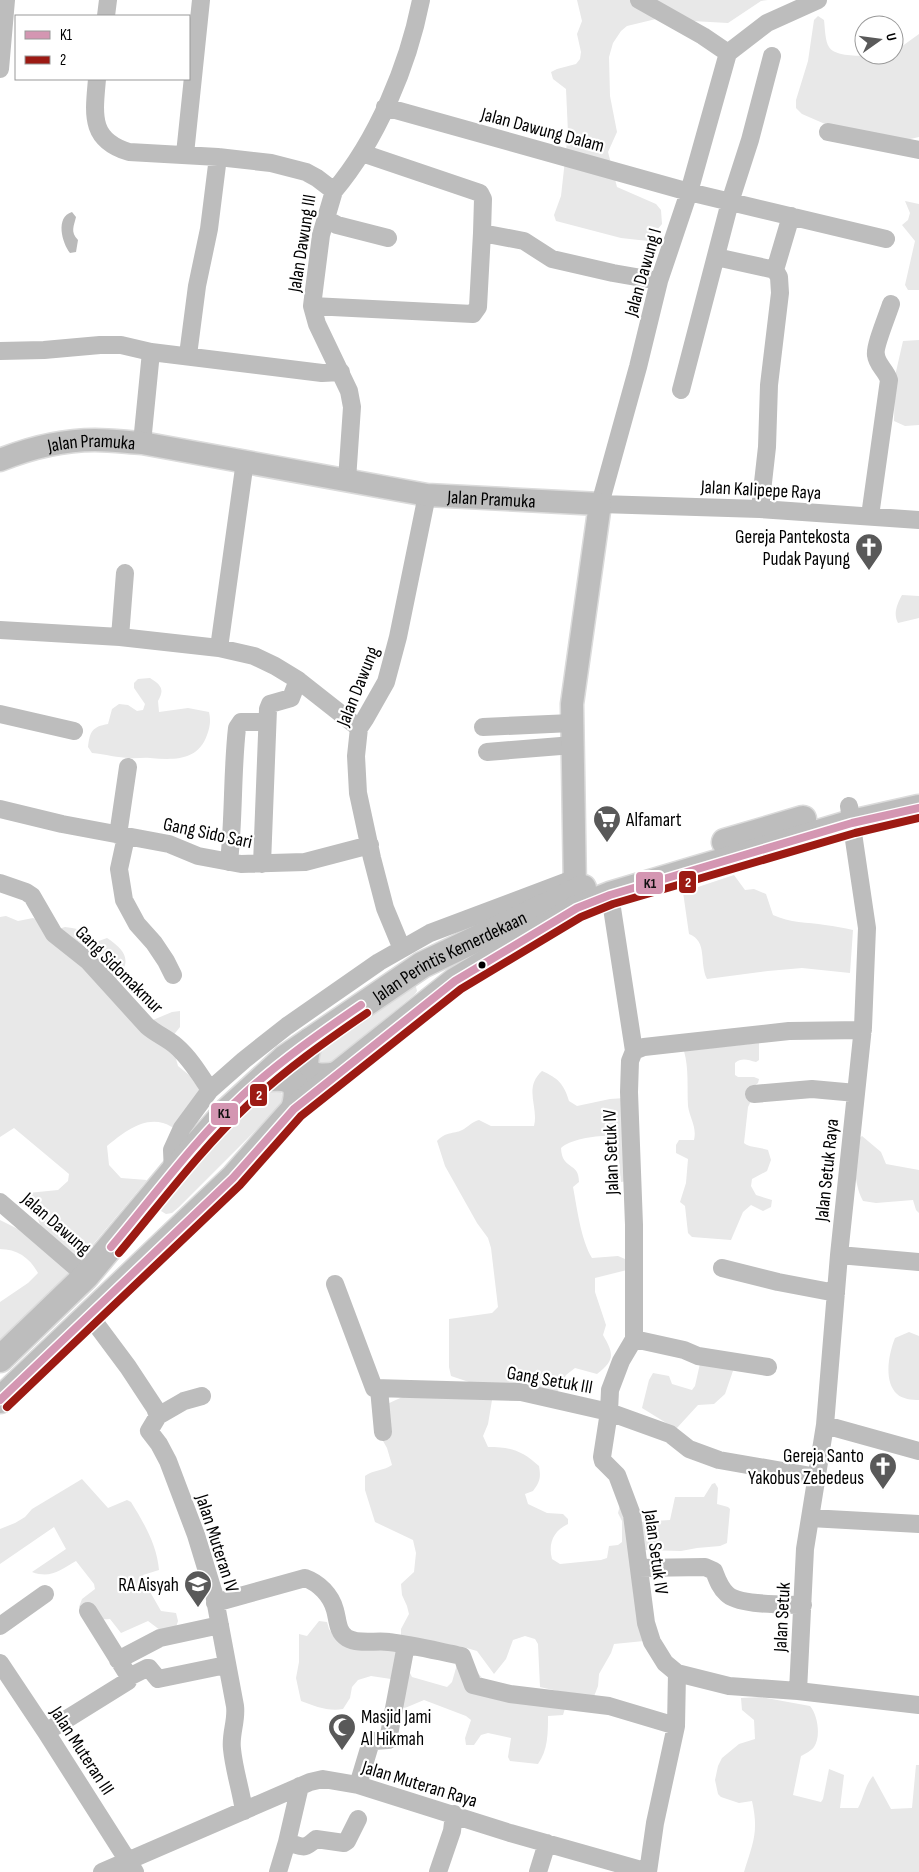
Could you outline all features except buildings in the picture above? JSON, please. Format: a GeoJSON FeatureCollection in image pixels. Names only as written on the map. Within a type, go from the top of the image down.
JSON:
{"type":"FeatureCollection","features":[{"type":"Feature","properties":{"kind":"highway","name":"Jalan Perintis Kemerdekaan"},"geometry":{"type":"LineString","coordinates":[[0,1400],[233,1178],[294,1109],[455,981],[577,908],[610,895],[919,790]]}},
{"type":"Feature","properties":{"kind":"highway","name":"Jalan Perintis Kemerdekaan"},"geometry":{"type":"LineString","coordinates":[[0,1359],[86,1276],[173,1172],[228,1111],[286,1058],[422,965],[575,884],[761,831],[851,814],[919,808]]}},
{"type":"Feature","properties":{"kind":"highway"},"geometry":{"type":"LineString","coordinates":[[310,1041],[305,1056],[305,1066],[310,1073],[317,1077],[337,1075]]}},
{"type":"Feature","properties":{"kind":"highway"},"geometry":{"type":"LineString","coordinates":[[263,1079],[285,1078],[296,1085],[298,1091],[294,1109]]}},
{"type":"Feature","properties":{"kind":"main road","name":"Jalan Pramuka"},"geometry":{"type":"LineString","coordinates":[[0,460],[18,453],[61,443],[95,440],[142,443],[427,495],[600,504]]}},
{"type":"Feature","properties":{"kind":"main road"},"geometry":{"type":"LineString","coordinates":[[575,884],[572,704],[600,504]]}},
{"type":"Feature","properties":{"kind":"street"},"geometry":{"type":"LineString","coordinates":[[0,69],[6,0]]}},
{"type":"Feature","properties":{"kind":"street"},"geometry":{"type":"LineString","coordinates":[[106,15],[108,0]]}},
{"type":"Feature","properties":{"kind":"street"},"geometry":{"type":"LineString","coordinates":[[185,154],[201,0]]}},
{"type":"Feature","properties":{"kind":"street"},"geometry":{"type":"LineString","coordinates":[[334,191],[362,154],[392,95],[416,26],[421,0]]}},
{"type":"Feature","properties":{"kind":"street"},"geometry":{"type":"LineString","coordinates":[[638,0],[703,36],[728,53],[767,23],[818,0]]}},
{"type":"Feature","properties":{"kind":"street","name":"Jalan Dawung I"},"geometry":{"type":"LineString","coordinates":[[600,504],[659,281],[688,192],[728,53]]}},
{"type":"Feature","properties":{"kind":"street"},"geometry":{"type":"LineString","coordinates":[[681,390],[730,202],[750,140],[772,56]]}},
{"type":"Feature","properties":{"kind":"street","name":"Jalan Dawung III"},"geometry":{"type":"LineString","coordinates":[[97,80],[96,122],[99,132],[107,142],[117,148],[129,152],[185,154],[271,163],[306,172],[334,191],[321,235],[312,306],[317,324],[349,391],[352,407],[347,480]]}},
{"type":"Feature","properties":{"kind":"street","name":"Jalan Dawung Dalam"},"geometry":{"type":"LineString","coordinates":[[385,107],[688,192],[886,239]]}},
{"type":"Feature","properties":{"kind":"street"},"geometry":{"type":"LineString","coordinates":[[828,132],[919,150]]}},
{"type":"Feature","properties":{"kind":"street"},"geometry":{"type":"LineString","coordinates":[[362,154],[480,193],[483,199],[482,233],[524,241],[552,259],[659,281]]}},
{"type":"Feature","properties":{"kind":"street"},"geometry":{"type":"LineString","coordinates":[[188,355],[197,286],[209,229],[218,157]]}},
{"type":"Feature","properties":{"kind":"street"},"geometry":{"type":"LineString","coordinates":[[774,270],[791,216]]}},
{"type":"Feature","properties":{"kind":"street"},"geometry":{"type":"LineString","coordinates":[[326,218],[337,225],[388,238]]}},
{"type":"Feature","properties":{"kind":"street","name":"Jalan Dawung III"},"geometry":{"type":"LineString","coordinates":[[312,306],[473,314],[478,307],[482,233]]}},
{"type":"Feature","properties":{"kind":"street"},"geometry":{"type":"LineString","coordinates":[[716,256],[774,270],[779,277],[780,293],[769,384],[767,447],[760,509]]}},
{"type":"Feature","properties":{"kind":"street"},"geometry":{"type":"LineString","coordinates":[[870,516],[889,380],[887,373],[875,354],[891,304]]}},
{"type":"Feature","properties":{"kind":"street"},"geometry":{"type":"LineString","coordinates":[[0,351],[44,350],[100,344],[121,345],[151,352],[188,355],[322,373],[341,372]]}},
{"type":"Feature","properties":{"kind":"street"},"geometry":{"type":"LineString","coordinates":[[142,443],[151,352]]}},
{"type":"Feature","properties":{"kind":"street"},"geometry":{"type":"LineString","coordinates":[[220,648],[245,461]]}},
{"type":"Feature","properties":{"kind":"street","name":"Jalan Dawung"},"geometry":{"type":"LineString","coordinates":[[402,949],[385,908],[358,793],[356,756],[359,728],[386,682],[410,585],[427,495]]}},
{"type":"Feature","properties":{"kind":"street","name":"Jalan Kalipepe Raya"},"geometry":{"type":"LineString","coordinates":[[600,504],[760,509],[919,520]]}},
{"type":"Feature","properties":{"kind":"street"},"geometry":{"type":"LineString","coordinates":[[120,637],[125,573]]}},
{"type":"Feature","properties":{"kind":"street"},"geometry":{"type":"LineString","coordinates":[[0,630],[120,637],[220,648],[254,656],[298,680],[359,728]]}},
{"type":"Feature","properties":{"kind":"street"},"geometry":{"type":"LineString","coordinates":[[262,864],[268,710],[270,704],[291,698],[298,680]]}},
{"type":"Feature","properties":{"kind":"street"},"geometry":{"type":"LineString","coordinates":[[0,714],[74,731]]}},
{"type":"Feature","properties":{"kind":"street"},"geometry":{"type":"LineString","coordinates":[[229,862],[237,728],[241,722],[267,722]]}},
{"type":"Feature","properties":{"kind":"street"},"geometry":{"type":"LineString","coordinates":[[483,727],[572,723]]}},
{"type":"Feature","properties":{"kind":"street"},"geometry":{"type":"LineString","coordinates":[[487,752],[573,745]]}},
{"type":"Feature","properties":{"kind":"street"},"geometry":{"type":"LineString","coordinates":[[128,767],[120,869],[124,900],[137,924],[154,943],[173,975]]}},
{"type":"Feature","properties":{"kind":"street","name":"Gang Sido Sari"},"geometry":{"type":"LineString","coordinates":[[0,809],[122,836],[169,844],[186,852],[241,864],[305,862],[370,845]]}},
{"type":"Feature","properties":{"kind":"street","name":"Jalan Setuk Raya"},"geometry":{"type":"LineString","coordinates":[[825,1425],[839,1255],[863,1030],[868,928],[851,814]]}},
{"type":"Feature","properties":{"kind":"street","name":"Gang Sidomakmur"},"geometry":{"type":"LineString","coordinates":[[0,883],[32,896],[54,934],[88,961],[155,1034],[175,1045],[194,1066],[210,1090]]}},
{"type":"Feature","properties":{"kind":"street"},"geometry":{"type":"LineString","coordinates":[[173,1172],[172,1150],[182,1128],[210,1090],[244,1060],[334,992],[430,933],[575,884]]}},
{"type":"Feature","properties":{"kind":"street","name":"Jalan Setuk IV"},"geometry":{"type":"LineString","coordinates":[[610,895],[634,1051],[630,1061],[629,1092],[634,1225],[634,1339],[621,1361],[610,1390],[608,1400],[610,1412],[602,1457],[603,1461],[617,1475],[630,1507],[646,1623],[652,1642],[664,1663],[676,1673]]}},
{"type":"Feature","properties":{"kind":"street"},"geometry":{"type":"LineString","coordinates":[[634,1051],[644,1047],[789,1031],[863,1030]]}},
{"type":"Feature","properties":{"kind":"street"},"geometry":{"type":"LineString","coordinates":[[754,1094],[812,1089],[856,1093]]}},
{"type":"Feature","properties":{"kind":"street","name":"Jalan Dawung"},"geometry":{"type":"LineString","coordinates":[[0,1202],[86,1276]]}},
{"type":"Feature","properties":{"kind":"street"},"geometry":{"type":"LineString","coordinates":[[839,1255],[919,1262]]}},
{"type":"Feature","properties":{"kind":"street"},"geometry":{"type":"LineString","coordinates":[[722,1268],[778,1282],[836,1293]]}},
{"type":"Feature","properties":{"kind":"street"},"geometry":{"type":"LineString","coordinates":[[335,1284],[371,1385],[379,1389],[383,1432]]}},
{"type":"Feature","properties":{"kind":"street"},"geometry":{"type":"LineString","coordinates":[[90,1316],[128,1367],[155,1408],[158,1416],[184,1401],[202,1396]]}},
{"type":"Feature","properties":{"kind":"street"},"geometry":{"type":"LineString","coordinates":[[634,1339],[675,1347],[698,1356],[768,1367]]}},
{"type":"Feature","properties":{"kind":"street","name":"Gang Setuk III"},"geometry":{"type":"LineString","coordinates":[[379,1389],[521,1392],[610,1412],[670,1434],[693,1451],[719,1460],[817,1477]]}},
{"type":"Feature","properties":{"kind":"street","name":"Jalan Muteran IV"},"geometry":{"type":"LineString","coordinates":[[158,1416],[149,1430],[168,1461],[196,1535],[216,1603],[236,1714],[231,1747],[244,1811]]}},
{"type":"Feature","properties":{"kind":"street"},"geometry":{"type":"LineString","coordinates":[[825,1425],[919,1451]]}},
{"type":"Feature","properties":{"kind":"street","name":"Jalan Setuk"},"geometry":{"type":"LineString","coordinates":[[798,1691],[806,1549],[825,1425]]}},
{"type":"Feature","properties":{"kind":"street"},"geometry":{"type":"LineString","coordinates":[[810,1518],[919,1524]]}},
{"type":"Feature","properties":{"kind":"street"},"geometry":{"type":"LineString","coordinates":[[639,1568],[705,1567],[714,1570],[719,1585],[723,1590],[738,1600],[803,1605]]}},
{"type":"Feature","properties":{"kind":"street"},"geometry":{"type":"LineString","coordinates":[[216,1603],[305,1578],[314,1581],[329,1598],[335,1609],[342,1633],[347,1638],[357,1642],[386,1642],[462,1656],[473,1685],[510,1694],[609,1706],[676,1726]]}},
{"type":"Feature","properties":{"kind":"street"},"geometry":{"type":"LineString","coordinates":[[0,1626],[45,1594]]}},
{"type":"Feature","properties":{"kind":"street"},"geometry":{"type":"LineString","coordinates":[[88,1611],[129,1677]]}},
{"type":"Feature","properties":{"kind":"street"},"geometry":{"type":"LineString","coordinates":[[118,1660],[160,1638],[220,1625]]}},
{"type":"Feature","properties":{"kind":"street"},"geometry":{"type":"LineString","coordinates":[[358,1785],[370,1745],[374,1741],[388,1740],[406,1645]]}},
{"type":"Feature","properties":{"kind":"street","name":"Jalan Muteran III"},"geometry":{"type":"LineString","coordinates":[[0,1663],[132,1866]]}},
{"type":"Feature","properties":{"kind":"street"},"geometry":{"type":"LineString","coordinates":[[46,1732],[127,1682],[129,1677],[147,1668],[158,1680],[226,1666]]}},
{"type":"Feature","properties":{"kind":"street"},"geometry":{"type":"LineString","coordinates":[[676,1673],[729,1686],[798,1691],[919,1705]]}},
{"type":"Feature","properties":{"kind":"street","name":"Jalan Muteran Raya"},"geometry":{"type":"LineString","coordinates":[[102,1872],[132,1866],[244,1811],[300,1786],[323,1779],[358,1785],[648,1872],[655,1823],[676,1726],[676,1673]]}},
{"type":"Feature","properties":{"kind":"street"},"geometry":{"type":"LineString","coordinates":[[278,1872],[300,1786]]}},
{"type":"Feature","properties":{"kind":"street"},"geometry":{"type":"LineString","coordinates":[[438,1872],[452,1831],[454,1814]]}},
{"type":"Feature","properties":{"kind":"street"},"geometry":{"type":"LineString","coordinates":[[287,1842],[304,1847],[309,1846],[316,1839],[347,1842],[358,1818]]}},
{"type":"Feature","properties":{"kind":"street"},"geometry":{"type":"LineString","coordinates":[[538,1872],[547,1843]]}},
{"type":"Feature","properties":{"kind":"shaded area"},"geometry":{"type":"Polygon","coordinates":[[[577,0],[768,0],[761,1],[728,23],[656,19],[627,26],[613,43],[609,57],[610,96],[617,132],[608,152],[617,187],[656,204],[661,210],[662,224],[648,241],[621,238],[556,221],[554,215],[561,196],[568,133],[566,89],[553,79],[551,72],[576,64],[580,59],[581,52],[577,34],[582,21],[577,0]]]}},
{"type":"Feature","properties":{"kind":"shaded area"},"geometry":{"type":"Polygon","coordinates":[[[818,16],[824,20],[829,47],[840,54],[854,56],[854,65],[904,65],[904,45],[919,34],[919,137],[906,140],[848,134],[802,114],[796,108],[796,100],[808,61],[814,20],[818,16]]]}},
{"type":"Feature","properties":{"kind":"shaded area"},"geometry":{"type":"Polygon","coordinates":[[[905,201],[919,204],[919,290],[908,290],[905,285],[915,241],[902,225],[908,220],[910,213],[905,201]]]}},
{"type":"Feature","properties":{"kind":"shaded area"},"geometry":{"type":"Polygon","coordinates":[[[72,212],[76,217],[73,232],[78,240],[76,252],[70,253],[63,237],[62,225],[63,219],[72,212]]]}},
{"type":"Feature","properties":{"kind":"shaded area"},"geometry":{"type":"Polygon","coordinates":[[[919,340],[919,425],[905,426],[894,421],[895,376],[903,341],[919,340]]]}},
{"type":"Feature","properties":{"kind":"shaded area"},"geometry":{"type":"Polygon","coordinates":[[[902,595],[919,596],[919,618],[898,623],[896,609],[902,595]]]}},
{"type":"Feature","properties":{"kind":"shaded area"},"geometry":{"type":"Polygon","coordinates":[[[150,678],[161,688],[158,701],[159,712],[188,708],[209,712],[209,726],[203,744],[198,750],[184,757],[168,759],[125,758],[92,753],[88,747],[91,733],[95,728],[108,724],[112,709],[119,704],[128,705],[137,711],[143,710],[145,704],[134,688],[134,683],[138,679],[150,678]]]}},
{"type":"Feature","properties":{"kind":"shaded area"},"geometry":{"type":"Polygon","coordinates":[[[734,875],[745,890],[754,889],[766,894],[773,915],[779,918],[853,930],[850,973],[802,968],[707,979],[699,942],[689,934],[683,892],[734,875]]]}},
{"type":"Feature","properties":{"kind":"shaded area"},"geometry":{"type":"Polygon","coordinates":[[[6,916],[18,921],[33,918],[58,929],[65,927],[77,929],[84,937],[96,942],[107,938],[114,943],[123,953],[125,963],[124,969],[114,981],[153,1020],[172,1012],[180,1011],[180,1027],[172,1037],[173,1048],[178,1066],[189,1075],[201,1092],[178,1130],[167,1124],[148,1122],[140,1124],[119,1136],[107,1146],[109,1165],[121,1178],[147,1180],[80,1260],[41,1227],[28,1193],[58,1190],[68,1181],[69,1174],[14,1128],[0,1137],[0,917],[6,916]]]}},
{"type":"Feature","properties":{"kind":"shaded area"},"geometry":{"type":"Polygon","coordinates":[[[411,987],[416,987],[417,991],[415,994],[326,1067],[321,1068],[313,1052],[411,987]]]}},
{"type":"Feature","properties":{"kind":"shaded area"},"geometry":{"type":"Polygon","coordinates":[[[759,1043],[759,1060],[756,1062],[738,1061],[735,1063],[735,1075],[759,1079],[758,1083],[754,1086],[748,1107],[744,1143],[768,1150],[771,1160],[767,1171],[752,1179],[751,1186],[756,1195],[772,1200],[771,1207],[763,1211],[751,1205],[743,1212],[731,1240],[692,1237],[688,1233],[685,1206],[680,1202],[686,1183],[688,1159],[676,1153],[676,1145],[679,1140],[694,1140],[695,1135],[688,1106],[687,1071],[684,1051],[759,1043]]]}},
{"type":"Feature","properties":{"kind":"shaded area"},"geometry":{"type":"Polygon","coordinates":[[[542,1071],[560,1082],[569,1101],[577,1106],[625,1098],[627,1181],[621,1182],[617,1143],[612,1136],[585,1138],[571,1142],[561,1148],[564,1160],[574,1168],[578,1175],[579,1182],[573,1187],[582,1233],[588,1251],[592,1258],[618,1256],[625,1259],[627,1270],[595,1278],[595,1292],[606,1325],[603,1335],[611,1352],[610,1361],[597,1374],[575,1368],[566,1375],[557,1393],[469,1382],[451,1376],[449,1367],[449,1319],[492,1313],[498,1307],[491,1248],[488,1238],[477,1223],[445,1166],[437,1141],[444,1135],[460,1131],[479,1120],[491,1126],[534,1126],[533,1084],[536,1077],[542,1071]]]}},
{"type":"Feature","properties":{"kind":"shaded area"},"geometry":{"type":"Polygon","coordinates":[[[261,1089],[279,1089],[282,1094],[282,1104],[179,1207],[172,1213],[166,1214],[161,1211],[168,1197],[261,1089]]]}},
{"type":"Feature","properties":{"kind":"shaded area"},"geometry":{"type":"Polygon","coordinates":[[[862,1136],[881,1152],[886,1164],[919,1170],[919,1213],[913,1200],[876,1203],[863,1201],[856,1179],[855,1165],[856,1141],[862,1136]]]}},
{"type":"Feature","properties":{"kind":"shaded area"},"geometry":{"type":"Polygon","coordinates":[[[0,1220],[20,1230],[74,1276],[0,1357],[0,1302],[28,1283],[38,1273],[22,1255],[6,1249],[0,1249],[0,1220]]]}},
{"type":"Feature","properties":{"kind":"shaded area"},"geometry":{"type":"Polygon","coordinates":[[[909,1332],[919,1336],[919,1400],[899,1396],[890,1382],[888,1367],[895,1338],[909,1332]]]}},
{"type":"Feature","properties":{"kind":"shaded area"},"geometry":{"type":"Polygon","coordinates":[[[701,1359],[735,1365],[725,1394],[714,1404],[698,1405],[676,1429],[642,1408],[649,1380],[653,1373],[669,1376],[672,1384],[692,1390],[695,1386],[701,1359]]]}},
{"type":"Feature","properties":{"kind":"shaded area"},"geometry":{"type":"Polygon","coordinates":[[[411,1393],[492,1400],[488,1424],[483,1436],[488,1447],[516,1451],[539,1466],[540,1476],[537,1485],[533,1491],[525,1494],[528,1504],[547,1513],[563,1514],[568,1519],[568,1524],[555,1534],[551,1543],[552,1559],[560,1564],[607,1558],[609,1546],[618,1545],[622,1542],[622,1521],[618,1513],[621,1501],[644,1641],[614,1644],[599,1674],[598,1686],[593,1699],[540,1687],[538,1644],[535,1639],[525,1636],[513,1640],[506,1659],[494,1674],[477,1651],[463,1647],[401,1640],[401,1629],[409,1614],[402,1595],[401,1584],[414,1572],[416,1553],[413,1540],[375,1522],[365,1490],[365,1476],[392,1465],[387,1448],[379,1434],[385,1405],[411,1393]]]}},
{"type":"Feature","properties":{"kind":"shaded area"},"geometry":{"type":"Polygon","coordinates":[[[82,1479],[108,1508],[127,1500],[131,1502],[149,1534],[158,1561],[159,1570],[143,1575],[145,1583],[161,1611],[176,1613],[178,1621],[176,1627],[160,1630],[148,1621],[121,1633],[110,1619],[90,1617],[79,1607],[82,1599],[95,1589],[94,1584],[76,1561],[55,1573],[39,1574],[32,1572],[66,1549],[54,1527],[0,1564],[0,1529],[25,1517],[32,1509],[82,1479]]]}},
{"type":"Feature","properties":{"kind":"shaded area"},"geometry":{"type":"Polygon","coordinates":[[[715,1483],[718,1488],[717,1504],[730,1509],[727,1543],[720,1546],[681,1551],[645,1550],[638,1522],[670,1520],[675,1497],[704,1497],[712,1484],[715,1483]]]}},
{"type":"Feature","properties":{"kind":"shaded area"},"geometry":{"type":"Polygon","coordinates":[[[319,1621],[327,1622],[335,1638],[396,1646],[412,1677],[447,1687],[452,1682],[458,1661],[467,1661],[484,1680],[566,1705],[563,1715],[548,1716],[546,1747],[538,1764],[510,1761],[508,1757],[511,1738],[488,1733],[481,1735],[474,1745],[466,1745],[465,1738],[471,1720],[466,1716],[424,1700],[405,1708],[400,1706],[391,1679],[371,1676],[358,1680],[352,1687],[350,1698],[343,1709],[316,1707],[301,1701],[296,1678],[299,1662],[299,1634],[307,1636],[319,1621]]]}},
{"type":"Feature","properties":{"kind":"shaded area"},"geometry":{"type":"Polygon","coordinates":[[[761,1697],[810,1706],[815,1715],[818,1726],[816,1743],[811,1750],[801,1756],[793,1795],[821,1802],[829,1769],[844,1775],[840,1808],[858,1808],[868,1783],[873,1776],[891,1809],[912,1808],[916,1765],[919,1765],[919,1872],[744,1872],[755,1829],[752,1801],[739,1803],[721,1797],[718,1794],[715,1780],[722,1758],[739,1744],[755,1739],[754,1720],[742,1710],[741,1698],[761,1697]]]}},
{"type":"Feature","properties":{"kind":"transit line","name":"K1"},"geometry":{"type":"LineString","coordinates":[[0,1400],[233,1178],[294,1109],[455,981],[577,908],[610,895],[852,823],[919,808]]}},
{"type":"Feature","properties":{"kind":"transit line","name":"2"},"geometry":{"type":"LineString","coordinates":[[7,1407],[240,1185],[301,1116],[461,989],[581,917],[613,904],[855,833],[919,818]]}},
{"type":"Feature","properties":{"kind":"transit line","name":"K1"},"geometry":{"type":"LineString","coordinates":[[111,1247],[191,1150],[243,1095],[286,1059],[361,1005]]}},
{"type":"Feature","properties":{"kind":"transit line","name":"2"},"geometry":{"type":"LineString","coordinates":[[119,1253],[231,1121],[277,1079],[367,1013]]}},
{"type":"Feature","properties":{"kind":"place","name":"Gereja Pantekosta Pudak Payung"},"geometry":{"type":"Point","coordinates":[869,571]}},
{"type":"Feature","properties":{"kind":"place","name":"Alfamart"},"geometry":{"type":"Point","coordinates":[607,843]}},
{"type":"Feature","properties":{"kind":"place","name":"Gereja Santo Yakobus Zebedeus"},"geometry":{"type":"Point","coordinates":[883,1490]}},
{"type":"Feature","properties":{"kind":"place","name":"RA Aisyah"},"geometry":{"type":"Point","coordinates":[198,1608]}},
{"type":"Feature","properties":{"kind":"place","name":"Masjid Jami Al Hikmah"},"geometry":{"type":"Point","coordinates":[342,1751]}}]}
